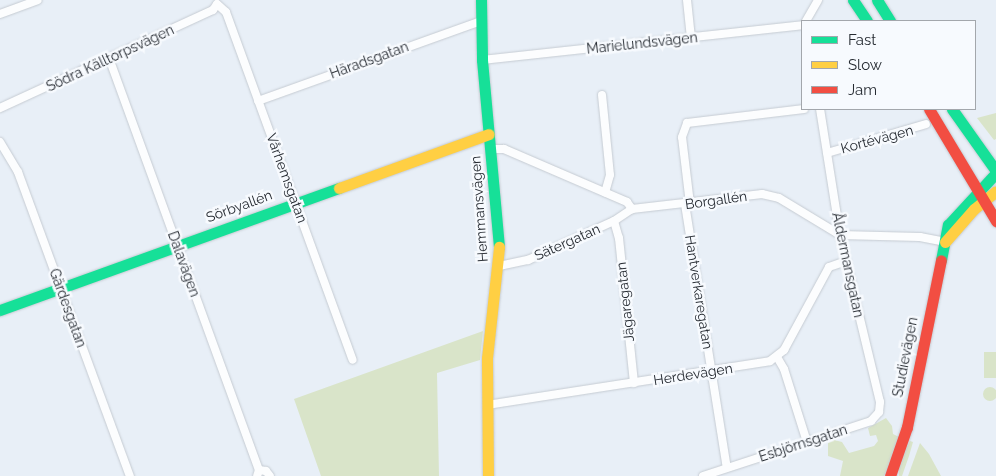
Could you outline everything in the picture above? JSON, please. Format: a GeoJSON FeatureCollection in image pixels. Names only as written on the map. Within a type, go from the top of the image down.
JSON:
{"type":"FeatureCollection","features":[{"type":"Feature","properties":{"kind":"street"},"geometry":{"type":"LineString","coordinates":[[0,14],[38,0]]}},
{"type":"Feature","properties":{"kind":"street","name":"Hemmansvägen"},"geometry":{"type":"LineString","coordinates":[[481,0],[482,60],[499,266],[487,358],[488,476]]}},
{"type":"Feature","properties":{"kind":"street"},"geometry":{"type":"LineString","coordinates":[[687,0],[691,37]]}},
{"type":"Feature","properties":{"kind":"street"},"geometry":{"type":"LineString","coordinates":[[807,20],[818,0]]}},
{"type":"Feature","properties":{"kind":"street"},"geometry":{"type":"LineString","coordinates":[[853,0],[866,20]]}},
{"type":"Feature","properties":{"kind":"street"},"geometry":{"type":"LineString","coordinates":[[877,0],[889,20]]}},
{"type":"Feature","properties":{"kind":"street","name":"Södra Källtorpsvägen"},"geometry":{"type":"LineString","coordinates":[[0,108],[213,10],[217,2]]}},
{"type":"Feature","properties":{"kind":"street","name":"Vårhemsgatan"},"geometry":{"type":"LineString","coordinates":[[217,2],[226,12],[353,360]]}},
{"type":"Feature","properties":{"kind":"street","name":"Häradsgatan"},"geometry":{"type":"LineString","coordinates":[[258,101],[481,21]]}},
{"type":"Feature","properties":{"kind":"street","name":"Marielundsvägen"},"geometry":{"type":"LineString","coordinates":[[482,60],[801,25]]}},
{"type":"Feature","properties":{"kind":"street","name":"Dalavägen"},"geometry":{"type":"LineString","coordinates":[[109,58],[258,473],[266,471],[270,476]]}},
{"type":"Feature","properties":{"kind":"street"},"geometry":{"type":"LineString","coordinates":[[602,95],[610,175],[605,192]]}},
{"type":"Feature","properties":{"kind":"street","name":"Hantverkaregatan"},"geometry":{"type":"LineString","coordinates":[[727,468],[711,371],[688,204],[682,137],[687,123],[801,109]]}},
{"type":"Feature","properties":{"kind":"street","name":"Åldermansgatan"},"geometry":{"type":"LineString","coordinates":[[820,110],[840,235],[880,402],[874,419]]}},
{"type":"Feature","properties":{"kind":"street"},"geometry":{"type":"LineString","coordinates":[[930,110],[996,221]]}},
{"type":"Feature","properties":{"kind":"street"},"geometry":{"type":"LineString","coordinates":[[953,110],[996,172]]}},
{"type":"Feature","properties":{"kind":"street","name":"Kortévägen"},"geometry":{"type":"LineString","coordinates":[[827,153],[926,124]]}},
{"type":"Feature","properties":{"kind":"street","name":"Sörbyallén"},"geometry":{"type":"LineString","coordinates":[[0,310],[295,202],[488,134]]}},
{"type":"Feature","properties":{"kind":"street","name":"Gärdesgatan"},"geometry":{"type":"LineString","coordinates":[[0,142],[18,172],[130,476]]}},
{"type":"Feature","properties":{"kind":"street"},"geometry":{"type":"LineString","coordinates":[[490,149],[504,149],[627,202],[632,209]]}},
{"type":"Feature","properties":{"kind":"street","name":"Studievägen"},"geometry":{"type":"LineString","coordinates":[[890,476],[907,427],[948,225],[996,172]]}},
{"type":"Feature","properties":{"kind":"street"},"geometry":{"type":"LineString","coordinates":[[945,242],[996,191]]}},
{"type":"Feature","properties":{"kind":"street","name":"Borgallén"},"geometry":{"type":"LineString","coordinates":[[632,209],[688,204],[752,194],[770,195],[840,235],[920,237],[945,242]]}},
{"type":"Feature","properties":{"kind":"street","name":"Sätergatan"},"geometry":{"type":"LineString","coordinates":[[499,266],[528,260],[614,221],[632,209]]}},
{"type":"Feature","properties":{"kind":"street","name":"Jägaregatan"},"geometry":{"type":"LineString","coordinates":[[614,221],[619,238],[634,383]]}},
{"type":"Feature","properties":{"kind":"street"},"geometry":{"type":"LineString","coordinates":[[806,442],[784,370],[777,357],[829,267],[846,261]]}},
{"type":"Feature","properties":{"kind":"street","name":"Herdevägen"},"geometry":{"type":"LineString","coordinates":[[488,405],[762,363],[777,357]]}},
{"type":"Feature","properties":{"kind":"street","name":"Esbjörnsgatan"},"geometry":{"type":"LineString","coordinates":[[703,476],[874,419]]}},
{"type":"Feature","properties":{"kind":"green space"},"geometry":{"type":"Polygon","coordinates":[[[996,113],[996,139],[994,140],[977,118],[996,113]]]}},
{"type":"Feature","properties":{"kind":"green space"},"geometry":{"type":"Polygon","coordinates":[[[483,331],[480,360],[437,373],[439,476],[321,476],[294,399],[483,331]]]}},
{"type":"Feature","properties":{"kind":"green space"},"geometry":{"type":"Polygon","coordinates":[[[984,352],[996,352],[996,378],[984,378],[984,352]]]}},
{"type":"Feature","properties":{"kind":"green space"},"geometry":{"type":"Polygon","coordinates":[[[990,387],[995,389],[997,394],[995,399],[990,401],[985,399],[983,394],[985,389],[990,387]]]}},
{"type":"Feature","properties":{"kind":"green space"},"geometry":{"type":"Polygon","coordinates":[[[886,418],[892,426],[893,434],[903,439],[884,476],[840,476],[843,461],[828,456],[828,443],[834,440],[842,442],[849,453],[874,446],[878,441],[876,435],[870,436],[868,428],[886,418]]]}},
{"type":"Feature","properties":{"kind":"green space"},"geometry":{"type":"Polygon","coordinates":[[[910,441],[913,442],[909,456],[902,476],[899,476],[899,462],[910,441]]]}},
{"type":"Feature","properties":{"kind":"green space"},"geometry":{"type":"Polygon","coordinates":[[[920,443],[929,454],[941,476],[908,476],[920,443]]]}},
{"type":"Feature","properties":{"kind":"traffic: fast"},"geometry":{"type":"LineString","coordinates":[[481,0],[482,60],[499,247]]}},
{"type":"Feature","properties":{"kind":"traffic: fast"},"geometry":{"type":"LineString","coordinates":[[853,0],[866,20]]}},
{"type":"Feature","properties":{"kind":"traffic: fast"},"geometry":{"type":"LineString","coordinates":[[877,0],[889,20]]}},
{"type":"Feature","properties":{"kind":"traffic: fast"},"geometry":{"type":"LineString","coordinates":[[953,110],[996,171]]}},
{"type":"Feature","properties":{"kind":"traffic: fast"},"geometry":{"type":"LineString","coordinates":[[941,260],[948,225],[996,173]]}},
{"type":"Feature","properties":{"kind":"traffic: fast"},"geometry":{"type":"LineString","coordinates":[[0,310],[339,188]]}},
{"type":"Feature","properties":{"kind":"traffic: slow"},"geometry":{"type":"LineString","coordinates":[[339,188],[489,134]]}},
{"type":"Feature","properties":{"kind":"traffic: slow"},"geometry":{"type":"LineString","coordinates":[[945,242],[974,209],[996,191]]}},
{"type":"Feature","properties":{"kind":"traffic: slow"},"geometry":{"type":"LineString","coordinates":[[488,476],[487,358],[499,247]]}},
{"type":"Feature","properties":{"kind":"traffic: jam"},"geometry":{"type":"LineString","coordinates":[[930,110],[996,221]]}},
{"type":"Feature","properties":{"kind":"traffic: jam"},"geometry":{"type":"LineString","coordinates":[[890,476],[907,427],[941,260]]}}]}
